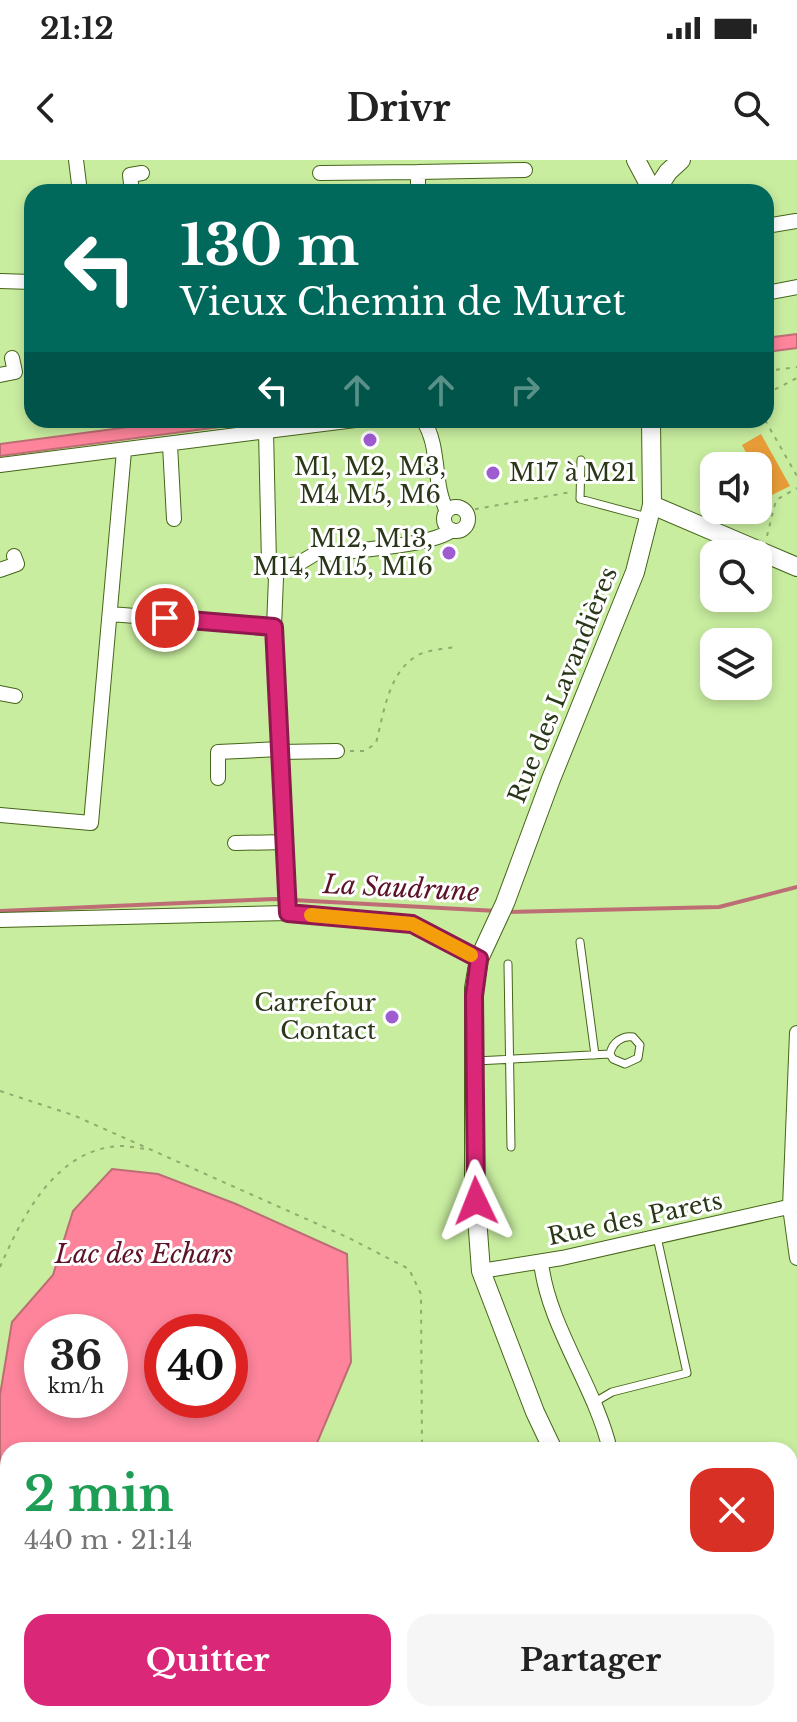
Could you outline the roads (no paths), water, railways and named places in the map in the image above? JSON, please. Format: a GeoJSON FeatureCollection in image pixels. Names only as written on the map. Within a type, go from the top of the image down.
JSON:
{"type":"FeatureCollection","features":[{"type":"Feature","properties":{"kind":"street"},"geometry":{"type":"LineString","coordinates":[[76,160],[79,184]]}},
{"type":"Feature","properties":{"kind":"street"},"geometry":{"type":"LineString","coordinates":[[636,160],[650,184]]}},
{"type":"Feature","properties":{"kind":"street"},"geometry":{"type":"LineString","coordinates":[[660,184],[681,160]]}},
{"type":"Feature","properties":{"kind":"street"},"geometry":{"type":"LineString","coordinates":[[320,173],[525,170]]}},
{"type":"Feature","properties":{"kind":"street"},"geometry":{"type":"LineString","coordinates":[[418,172],[418,184]]}},
{"type":"Feature","properties":{"kind":"street"},"geometry":{"type":"LineString","coordinates":[[131,184],[130,175],[142,173]]}},
{"type":"Feature","properties":{"kind":"street"},"geometry":{"type":"LineString","coordinates":[[774,225],[796,221]]}},
{"type":"Feature","properties":{"kind":"street"},"geometry":{"type":"LineString","coordinates":[[0,281],[24,282]]}},
{"type":"Feature","properties":{"kind":"street"},"geometry":{"type":"LineString","coordinates":[[774,291],[797,287]]}},
{"type":"Feature","properties":{"kind":"street"},"geometry":{"type":"LineString","coordinates":[[0,375],[15,372],[12,358]]}},
{"type":"Feature","properties":{"kind":"street"},"geometry":{"type":"LineString","coordinates":[[0,465],[290,428]]}},
{"type":"Feature","properties":{"kind":"street"},"geometry":{"type":"LineString","coordinates":[[429,428],[432,433],[441,500],[447,511],[445,521],[452,530]]}},
{"type":"Feature","properties":{"kind":"street","name":"Rue des Lavandières"},"geometry":{"type":"LineString","coordinates":[[549,1442],[481,1271],[474,1177],[474,988],[479,959],[507,898],[551,779],[635,572],[650,511],[651,428]]}},
{"type":"Feature","properties":{"kind":"street"},"geometry":{"type":"LineString","coordinates":[[266,431],[269,563],[274,573],[288,913]]}},
{"type":"Feature","properties":{"kind":"street"},"geometry":{"type":"LineString","coordinates":[[170,445],[174,519]]}},
{"type":"Feature","properties":{"kind":"street"},"geometry":{"type":"LineString","coordinates":[[0,815],[91,823],[124,451]]}},
{"type":"Feature","properties":{"kind":"street"},"geometry":{"type":"LineString","coordinates":[[274,573],[318,552],[327,554],[405,543],[444,536],[466,526],[468,518],[465,511],[454,507],[447,511]]}},
{"type":"Feature","properties":{"kind":"street"},"geometry":{"type":"LineString","coordinates":[[650,511],[797,567]]}},
{"type":"Feature","properties":{"kind":"street"},"geometry":{"type":"LineString","coordinates":[[0,570],[17,564],[14,556]]}},
{"type":"Feature","properties":{"kind":"street"},"geometry":{"type":"LineString","coordinates":[[110,614],[274,627]]}},
{"type":"Feature","properties":{"kind":"street"},"geometry":{"type":"LineString","coordinates":[[218,778],[218,752],[337,751]]}},
{"type":"Feature","properties":{"kind":"street"},"geometry":{"type":"LineString","coordinates":[[235,843],[286,842]]}},
{"type":"Feature","properties":{"kind":"street"},"geometry":{"type":"LineString","coordinates":[[0,920],[288,913],[412,924],[479,959]]}},
{"type":"Feature","properties":{"kind":"street"},"geometry":{"type":"LineString","coordinates":[[797,1033],[794,1206],[797,1258]]}},
{"type":"Feature","properties":{"kind":"street","name":"Rue des Parets"},"geometry":{"type":"LineString","coordinates":[[481,1271],[541,1262],[794,1206]]}},
{"type":"Feature","properties":{"kind":"street"},"geometry":{"type":"LineString","coordinates":[[541,1262],[549,1299],[595,1402],[608,1442]]}},
{"type":"Feature","properties":{"kind":"lane"},"geometry":{"type":"LineString","coordinates":[[581,460],[580,499],[650,511]]}},
{"type":"Feature","properties":{"kind":"lane"},"geometry":{"type":"LineString","coordinates":[[580,942],[595,1055]]}},
{"type":"Feature","properties":{"kind":"lane"},"geometry":{"type":"LineString","coordinates":[[508,964],[511,1147]]}},
{"type":"Feature","properties":{"kind":"lane"},"geometry":{"type":"LineString","coordinates":[[627,1036],[633,1037],[640,1045],[638,1058],[625,1064],[613,1059],[610,1054],[616,1042],[627,1036]]}},
{"type":"Feature","properties":{"kind":"lane"},"geometry":{"type":"LineString","coordinates":[[474,1060],[610,1054]]}},
{"type":"Feature","properties":{"kind":"lane"},"geometry":{"type":"LineString","coordinates":[[595,1402],[612,1392],[687,1373],[657,1237]]}},
{"type":"Feature","properties":{"kind":"water"},"geometry":{"type":"Polygon","coordinates":[[[797,334],[797,348],[774,351],[774,337],[797,334]]]}},
{"type":"Feature","properties":{"kind":"water"},"geometry":{"type":"Polygon","coordinates":[[[121,428],[213,428],[0,456],[0,444],[121,428]]]}},
{"type":"Feature","properties":{"kind":"water","name":"Lac des Echars"},"geometry":{"type":"Polygon","coordinates":[[[112,1169],[158,1174],[236,1204],[347,1254],[351,1362],[317,1442],[0,1442],[0,1395],[12,1322],[53,1275],[73,1211],[112,1169]]]}},
{"type":"Feature","properties":{"kind":"waterway","name":"La Saudrune"},"geometry":{"type":"LineString","coordinates":[[506,912],[719,907],[797,887]]}},
{"type":"Feature","properties":{"kind":"waterway","name":"La Saudrune"},"geometry":{"type":"LineString","coordinates":[[0,911],[274,899],[497,911]]}},
{"type":"Feature","properties":{"kind":"place","name":"M1, M2, M3, M4 M5, M6"},"geometry":{"type":"Point","coordinates":[370,440]}},
{"type":"Feature","properties":{"kind":"place","name":"M17 à M21"},"geometry":{"type":"Point","coordinates":[493,473]}},
{"type":"Feature","properties":{"kind":"place","name":"M12, M13, M14, M15, M16"},"geometry":{"type":"Point","coordinates":[449,553]}},
{"type":"Feature","properties":{"kind":"place","name":"Carrefour Contact"},"geometry":{"type":"Point","coordinates":[392,1017]}}]}
